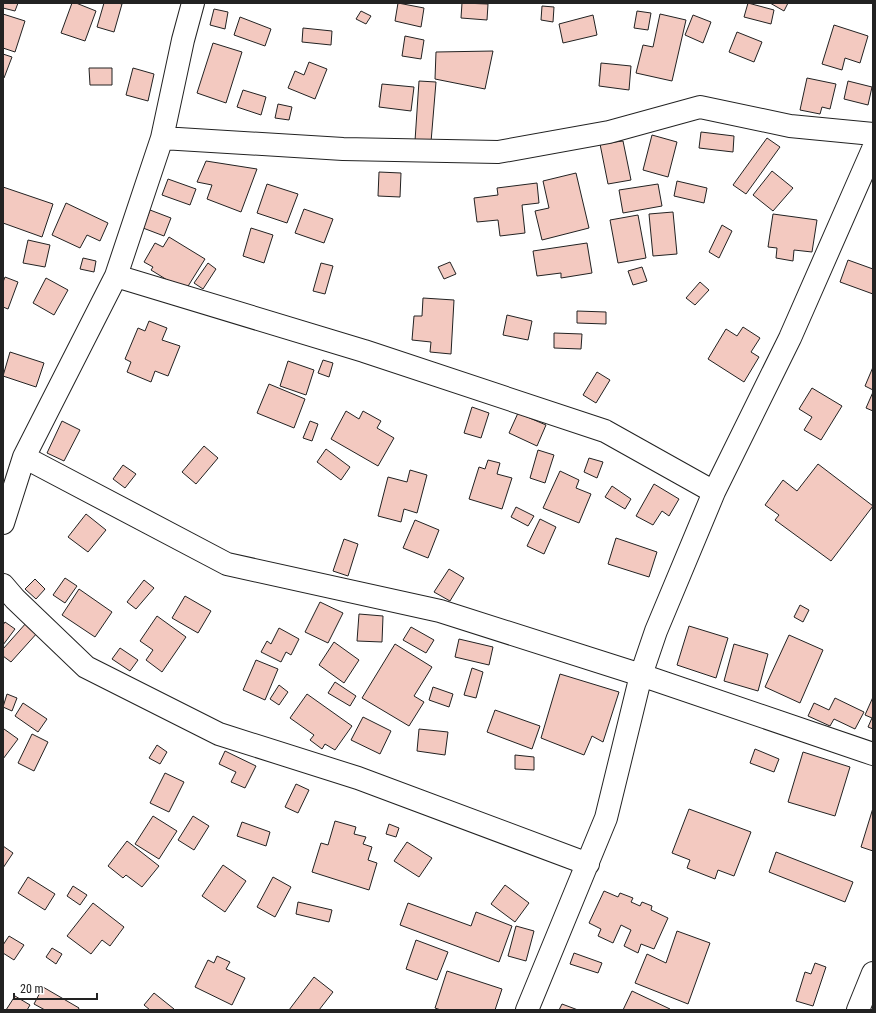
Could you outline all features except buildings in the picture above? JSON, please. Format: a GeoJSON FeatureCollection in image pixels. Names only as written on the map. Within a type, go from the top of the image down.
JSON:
{"type":"FeatureCollection","features":[{"type":"Feature","properties":{"kind":"street"},"geometry":{"type":"LineString","coordinates":[[3,523],[24,457],[116,276],[162,138],[183,40],[193,3]]}},
{"type":"Feature","properties":{"kind":"street"},"geometry":{"type":"LineString","coordinates":[[162,138],[343,149],[498,152],[609,132],[700,107],[790,126],[873,134]]}},
{"type":"Feature","properties":{"kind":"street"},"geometry":{"type":"LineString","coordinates":[[527,1010],[606,818],[641,675],[656,631],[714,492],[790,338],[873,149]]}},
{"type":"Feature","properties":{"kind":"street"},"geometry":{"type":"LineString","coordinates":[[116,276],[364,351],[605,431],[714,492]]}},
{"type":"Feature","properties":{"kind":"street"},"geometry":{"type":"LineString","coordinates":[[24,457],[227,564],[440,610],[641,675],[873,754]]}},
{"type":"Feature","properties":{"kind":"street"},"geometry":{"type":"LineString","coordinates":[[3,585],[15,599],[86,667],[219,734],[358,778],[588,864]]}},
{"type":"Feature","properties":{"kind":"street"},"geometry":{"type":"LineString","coordinates":[[858,1010],[872,981]]}}]}
